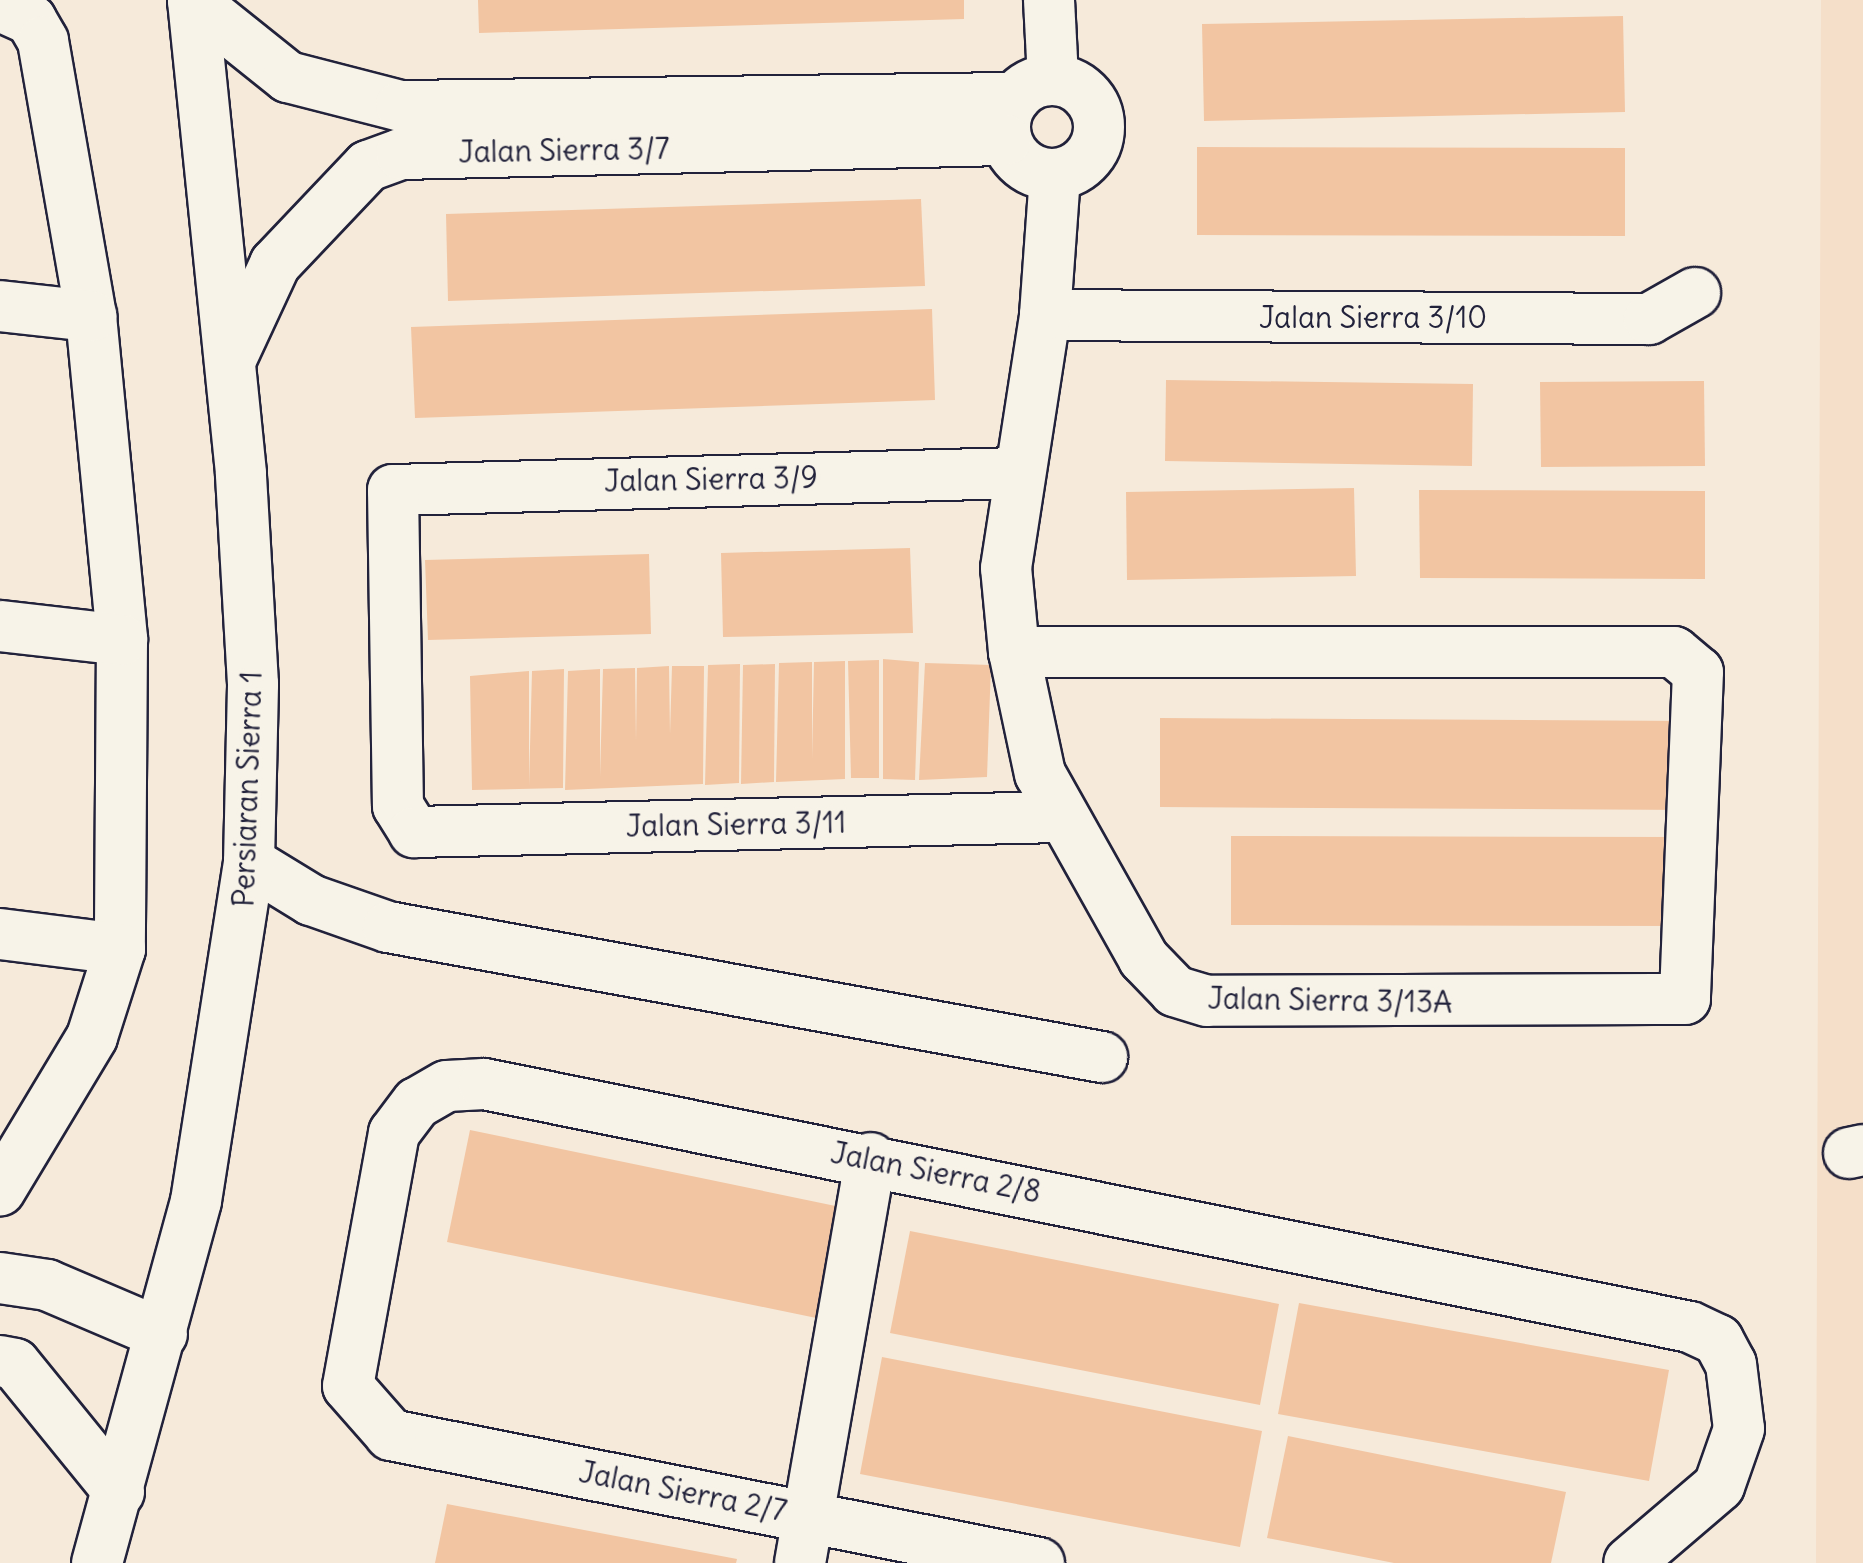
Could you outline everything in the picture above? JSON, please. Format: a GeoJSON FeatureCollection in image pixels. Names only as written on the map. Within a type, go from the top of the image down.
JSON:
{"type":"FeatureCollection","features":[{"type":"Feature","properties":{"kind":"street","name":"Jalan Sierra 3/7"},"geometry":{"type":"LineString","coordinates":[[193,0],[288,76],[401,130],[806,123],[1025,106]]}},
{"type":"Feature","properties":{"kind":"street","name":"Persiaran Sierra 1"},"geometry":{"type":"LineString","coordinates":[[98,1563],[196,1200],[249,862],[252,684],[230,362],[193,0]]}},
{"type":"Feature","properties":{"kind":"street"},"geometry":{"type":"LineString","coordinates":[[1025,106],[1083,91],[1100,118],[1095,150],[1055,175],[1025,166],[1025,106],[1049,0]]}},
{"type":"Feature","properties":{"kind":"street"},"geometry":{"type":"LineString","coordinates":[[0,1190],[92,1037],[120,948],[122,640],[90,316],[43,41],[6,7]]}},
{"type":"Feature","properties":{"kind":"street"},"geometry":{"type":"LineString","coordinates":[[201,78],[288,76]]}},
{"type":"Feature","properties":{"kind":"street","name":"Jalan Sierra 3/7"},"geometry":{"type":"LineString","coordinates":[[230,362],[275,264],[401,130]]}},
{"type":"Feature","properties":{"kind":"street","name":"Jalan Sierra 3/13A"},"geometry":{"type":"LineString","coordinates":[[1014,652],[1660,650],[1698,672],[1690,989],[1674,1004],[1207,1001],[1175,991],[1144,960],[1058,816],[1040,774],[1014,652],[1006,568],[1017,473],[1045,315],[1055,175]]}},
{"type":"Feature","properties":{"kind":"street"},"geometry":{"type":"LineString","coordinates":[[218,238],[305,231]]}},
{"type":"Feature","properties":{"kind":"street","name":"Jalan Sierra 3/10"},"geometry":{"type":"LineString","coordinates":[[1045,315],[1648,319],[1695,292]]}},
{"type":"Feature","properties":{"kind":"street"},"geometry":{"type":"LineString","coordinates":[[0,306],[90,316]]}},
{"type":"Feature","properties":{"kind":"street","name":"Jalan Sierra 3/9"},"geometry":{"type":"LineString","coordinates":[[414,832],[398,806],[389,501],[406,484],[1017,473]]}},
{"type":"Feature","properties":{"kind":"street"},"geometry":{"type":"LineString","coordinates":[[0,626],[122,640]]}},
{"type":"Feature","properties":{"kind":"street","name":"Jalan Sierra 3/11"},"geometry":{"type":"LineString","coordinates":[[414,832],[1058,816]]}},
{"type":"Feature","properties":{"kind":"street"},"geometry":{"type":"LineString","coordinates":[[249,862],[311,900],[388,928],[1102,1057]]}},
{"type":"Feature","properties":{"kind":"street"},"geometry":{"type":"LineString","coordinates":[[0,934],[120,948]]}},
{"type":"Feature","properties":{"kind":"street","name":"Jalan Sierra 2/8"},"geometry":{"type":"LineString","coordinates":[[348,1386],[394,1132],[447,1086],[484,1084],[872,1158],[1690,1327],[1718,1340],[1731,1364],[1739,1429],[1718,1486],[1629,1563]]}},
{"type":"Feature","properties":{"kind":"street"},"geometry":{"type":"LineString","coordinates":[[805,1539],[872,1158]]}},
{"type":"Feature","properties":{"kind":"street"},"geometry":{"type":"LineString","coordinates":[[0,1278],[47,1285],[162,1334]]}},
{"type":"Feature","properties":{"kind":"street"},"geometry":{"type":"LineString","coordinates":[[0,1361],[15,1364],[119,1492]]}},
{"type":"Feature","properties":{"kind":"street","name":"Jalan Sierra 2/7"},"geometry":{"type":"LineString","coordinates":[[348,1386],[392,1435],[805,1539],[1039,1563]]}},
{"type":"Feature","properties":{"kind":"shaded area"},"geometry":{"type":"Polygon","coordinates":[[[1821,0],[1863,0],[1863,1563],[1816,1563],[1821,0]]]}},
{"type":"Feature","properties":{"kind":"building"},"geometry":{"type":"Polygon","coordinates":[[[478,0],[964,0],[964,19],[479,33],[478,0]]]}},
{"type":"Feature","properties":{"kind":"building"},"geometry":{"type":"Polygon","coordinates":[[[1623,16],[1625,112],[1204,121],[1202,24],[1623,16]]]}},
{"type":"Feature","properties":{"kind":"building"},"geometry":{"type":"Polygon","coordinates":[[[1197,147],[1625,148],[1625,236],[1197,235],[1197,147]]]}},
{"type":"Feature","properties":{"kind":"building"},"geometry":{"type":"Polygon","coordinates":[[[921,199],[925,286],[448,301],[446,214],[921,199]]]}},
{"type":"Feature","properties":{"kind":"building"},"geometry":{"type":"Polygon","coordinates":[[[932,309],[935,400],[415,418],[411,327],[932,309]]]}},
{"type":"Feature","properties":{"kind":"building"},"geometry":{"type":"Polygon","coordinates":[[[1166,380],[1473,384],[1472,466],[1165,461],[1166,380]]]}},
{"type":"Feature","properties":{"kind":"building"},"geometry":{"type":"Polygon","coordinates":[[[1704,381],[1705,466],[1541,467],[1540,382],[1704,381]]]}},
{"type":"Feature","properties":{"kind":"building"},"geometry":{"type":"Polygon","coordinates":[[[1354,488],[1356,576],[1127,580],[1126,492],[1354,488]]]}},
{"type":"Feature","properties":{"kind":"building"},"geometry":{"type":"Polygon","coordinates":[[[1419,490],[1705,491],[1705,579],[1420,578],[1419,490]]]}},
{"type":"Feature","properties":{"kind":"building"},"geometry":{"type":"Polygon","coordinates":[[[910,548],[913,633],[723,637],[721,553],[910,548]]]}},
{"type":"Feature","properties":{"kind":"building"},"geometry":{"type":"Polygon","coordinates":[[[649,554],[651,634],[428,640],[425,560],[649,554]]]}},
{"type":"Feature","properties":{"kind":"building"},"geometry":{"type":"Polygon","coordinates":[[[883,659],[919,662],[915,780],[883,779],[883,659]]]}},
{"type":"Feature","properties":{"kind":"building"},"geometry":{"type":"Polygon","coordinates":[[[879,660],[879,778],[851,778],[848,661],[879,660]]]}},
{"type":"Feature","properties":{"kind":"building"},"geometry":{"type":"Polygon","coordinates":[[[845,661],[845,779],[776,782],[779,663],[812,662],[812,759],[814,662],[845,661]]]}},
{"type":"Feature","properties":{"kind":"building"},"geometry":{"type":"Polygon","coordinates":[[[925,663],[991,665],[987,777],[919,780],[925,663]]]}},
{"type":"Feature","properties":{"kind":"building"},"geometry":{"type":"Polygon","coordinates":[[[740,664],[739,783],[705,785],[708,665],[740,664]]]}},
{"type":"Feature","properties":{"kind":"building"},"geometry":{"type":"Polygon","coordinates":[[[775,664],[774,782],[741,784],[743,665],[775,664]]]}},
{"type":"Feature","properties":{"kind":"building"},"geometry":{"type":"Polygon","coordinates":[[[669,666],[670,734],[672,666],[704,666],[703,784],[565,790],[568,671],[600,669],[600,777],[603,669],[635,668],[636,741],[637,668],[669,666]]]}},
{"type":"Feature","properties":{"kind":"building"},"geometry":{"type":"Polygon","coordinates":[[[564,669],[563,788],[472,790],[470,676],[529,671],[529,786],[532,671],[564,669]]]}},
{"type":"Feature","properties":{"kind":"building"},"geometry":{"type":"Polygon","coordinates":[[[1160,718],[1689,721],[1688,810],[1160,807],[1160,718]]]}},
{"type":"Feature","properties":{"kind":"building"},"geometry":{"type":"Polygon","coordinates":[[[1231,836],[1685,837],[1686,926],[1231,925],[1231,836]]]}},
{"type":"Feature","properties":{"kind":"building"},"geometry":{"type":"Polygon","coordinates":[[[470,1130],[850,1209],[826,1320],[447,1242],[470,1130]]]}},
{"type":"Feature","properties":{"kind":"building"},"geometry":{"type":"Polygon","coordinates":[[[910,1231],[1279,1304],[1260,1405],[890,1333],[910,1231]]]}},
{"type":"Feature","properties":{"kind":"building"},"geometry":{"type":"Polygon","coordinates":[[[1299,1303],[1669,1370],[1649,1481],[1278,1414],[1299,1303]]]}},
{"type":"Feature","properties":{"kind":"building"},"geometry":{"type":"Polygon","coordinates":[[[882,1357],[1262,1431],[1240,1547],[860,1474],[882,1357]]]}},
{"type":"Feature","properties":{"kind":"building"},"geometry":{"type":"Polygon","coordinates":[[[1288,1436],[1566,1492],[1551,1563],[1394,1563],[1267,1538],[1288,1436]]]}},
{"type":"Feature","properties":{"kind":"building"},"geometry":{"type":"Polygon","coordinates":[[[447,1504],[737,1559],[736,1563],[435,1563],[447,1504]]]}}]}
